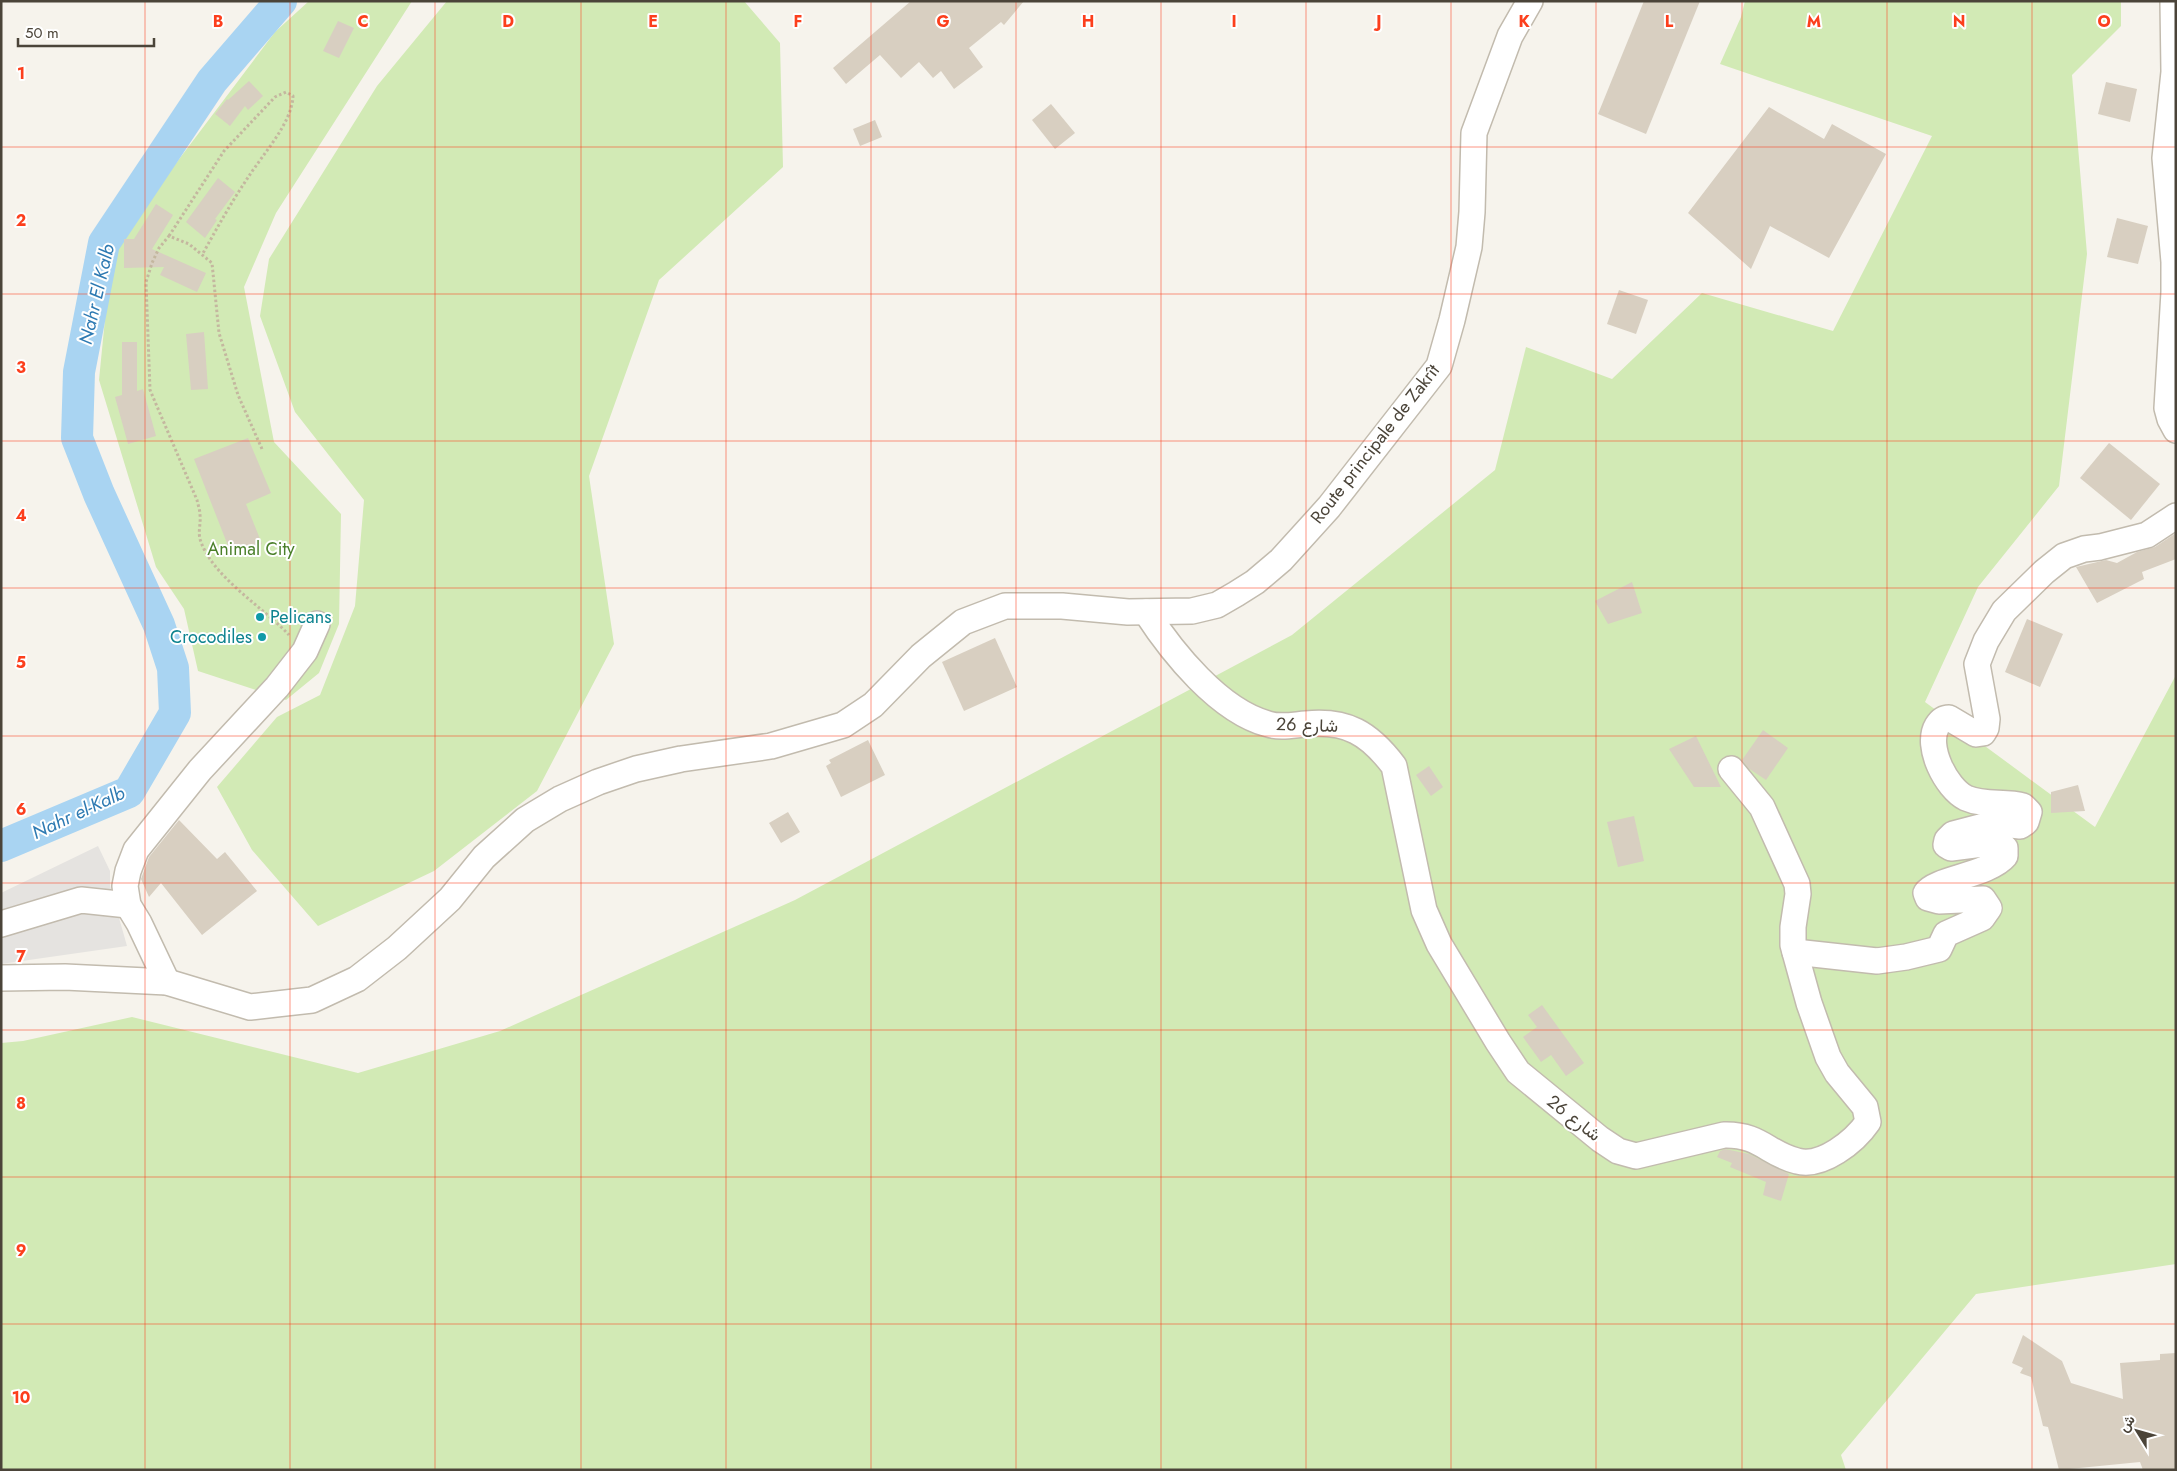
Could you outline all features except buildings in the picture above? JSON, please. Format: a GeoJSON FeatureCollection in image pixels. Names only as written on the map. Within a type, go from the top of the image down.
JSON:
{"type":"FeatureCollection","features":[{"type":"Feature","properties":{"kind":"street","name":"Route principale de Zakrît"},"geometry":{"type":"LineString","coordinates":[[167,982],[250,1007],[312,1000],[357,979],[398,948],[450,900],[484,857],[525,820],[560,799],[598,782],[636,769],[681,759],[771,746],[843,725],[874,705],[922,656],[964,622],[1005,606],[1062,606],[1146,612],[1192,611],[1216,605],[1255,582],[1281,560],[1329,507],[1439,366],[1452,320],[1468,247],[1472,212],[1474,133],[1510,36],[1530,1]]}},
{"type":"Feature","properties":{"kind":"street"},"geometry":{"type":"LineString","coordinates":[[2173,1],[2174,72],[2165,158],[2174,262],[2167,408],[2176,430]]}},
{"type":"Feature","properties":{"kind":"street"},"geometry":{"type":"LineString","coordinates":[[1795,952],[1877,961],[1906,957],[1939,949],[1946,934],[1985,915],[1989,908],[1983,899],[1939,901],[1928,898],[1926,893],[1936,886],[1994,864],[2005,856],[2005,848],[1998,842],[1951,848],[1946,845],[1947,840],[1956,833],[1995,823],[2020,826],[2026,822],[2029,812],[2023,806],[2003,805],[1966,798],[1956,790],[1943,774],[1933,747],[1933,733],[1940,721],[1949,718],[1976,734],[1983,734],[1987,718],[1977,664],[1986,641],[2004,611],[2044,572],[2064,556],[2084,549],[2100,548],[2147,535],[2176,516]]}},
{"type":"Feature","properties":{"kind":"street","name":"شارع 26"},"geometry":{"type":"LineString","coordinates":[[1146,612],[1175,653],[1215,694],[1246,714],[1267,724],[1281,726],[1321,722],[1341,724],[1362,733],[1386,755],[1394,766],[1424,910],[1444,952],[1518,1072],[1600,1139],[1618,1151],[1636,1156],[1724,1136],[1738,1135],[1761,1142],[1798,1162],[1814,1161],[1836,1152],[1854,1139],[1868,1122],[1865,1107],[1837,1073],[1828,1058],[1809,1003],[1795,952],[1792,927],[1797,902],[1796,884],[1762,807],[1731,769]]}},
{"type":"Feature","properties":{"kind":"street"},"geometry":{"type":"LineString","coordinates":[[1,978],[65,977],[167,982],[139,923],[128,905],[125,886],[128,871],[136,850],[200,770],[277,687],[306,651],[317,624]]}},
{"type":"Feature","properties":{"kind":"street"},"geometry":{"type":"LineString","coordinates":[[1,924],[81,900],[128,905]]}},
{"type":"Feature","properties":{"kind":"path"},"geometry":{"type":"LineString","coordinates":[[202,255],[248,176],[272,142],[293,107],[293,96],[286,92],[275,97],[224,151],[169,236],[159,248],[152,262],[146,282],[150,390],[197,500],[200,516],[200,538],[209,556],[221,572],[245,596],[276,621],[306,651]]}},
{"type":"Feature","properties":{"kind":"path"},"geometry":{"type":"LineString","coordinates":[[169,236],[189,244],[212,263],[219,333],[238,395],[262,449]]}},
{"type":"Feature","properties":{"kind":"green space","name":"Animal City"},"geometry":{"type":"Polygon","coordinates":[[[309,1],[412,1],[276,213],[244,287],[274,442],[341,514],[339,624],[319,673],[286,700],[198,671],[184,609],[156,567],[99,380],[112,248],[275,32],[309,1]]]}},
{"type":"Feature","properties":{"kind":"green space"},"geometry":{"type":"Polygon","coordinates":[[[447,1],[744,1],[780,43],[783,167],[659,280],[589,476],[614,644],[537,791],[434,871],[318,926],[252,850],[217,787],[277,717],[320,695],[355,606],[364,500],[295,412],[260,316],[269,259],[377,86],[447,1]]]}},
{"type":"Feature","properties":{"kind":"green space"},"geometry":{"type":"Polygon","coordinates":[[[1745,1],[2121,1],[2121,26],[2072,75],[2087,254],[2059,486],[1978,587],[1925,702],[2095,827],[2176,675],[2176,1264],[1976,1294],[1841,1455],[1846,1470],[1,1470],[1,1043],[23,1041],[132,1017],[358,1073],[500,1031],[795,900],[1292,635],[1495,470],[1526,347],[1612,379],[1702,293],[1833,331],[1932,136],[1720,64],[1741,17],[1745,1]]]}},
{"type":"Feature","properties":{"kind":"shaded area"},"geometry":{"type":"Polygon","coordinates":[[[98,846],[110,871],[110,886],[127,946],[1,964],[1,893],[98,846]]]}},
{"type":"Feature","properties":{"kind":"waterway","name":"Nahr El Kalb"},"geometry":{"type":"LineString","coordinates":[[1,846],[129,792],[175,713],[173,668],[159,625],[99,494],[77,438],[79,372],[104,243],[212,81],[281,1]]}},
{"type":"Feature","properties":{"kind":"place","name":"Pelicans"},"geometry":{"type":"Point","coordinates":[260,617]}},
{"type":"Feature","properties":{"kind":"place","name":"Crocodiles"},"geometry":{"type":"Point","coordinates":[262,637]}},
{"type":"Feature","properties":{"kind":"water label","name":"Nahr el-Kalb"},"geometry":{"type":"Point","coordinates":[78,812]}}]}
